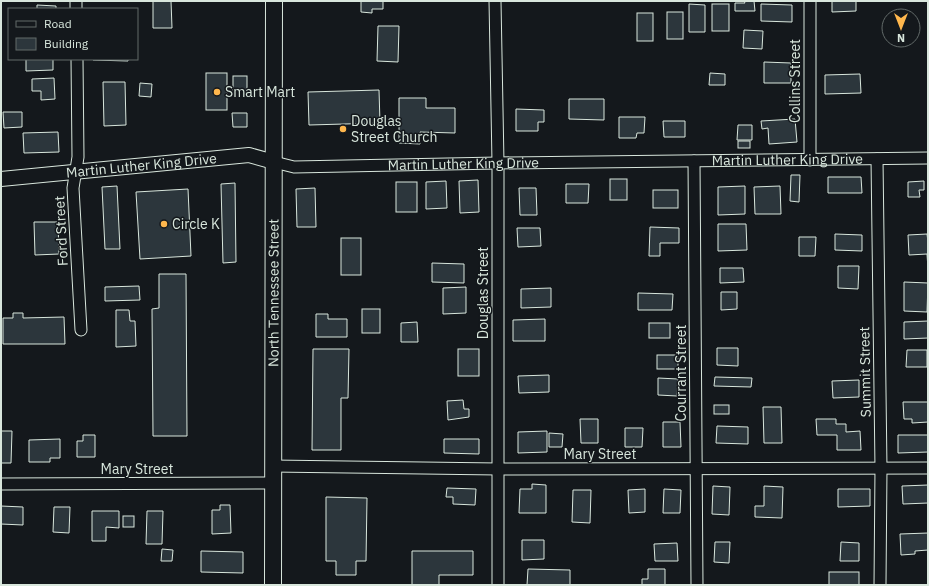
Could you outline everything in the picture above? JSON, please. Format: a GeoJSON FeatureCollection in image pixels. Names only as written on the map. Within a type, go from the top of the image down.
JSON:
{"type":"FeatureCollection","features":[{"type":"Feature","properties":{"kind":"main road","name":"North Tennessee Street"},"geometry":{"type":"LineString","coordinates":[[273,585],[272,466],[274,1]]}},
{"type":"Feature","properties":{"kind":"street","name":"Douglas Street"},"geometry":{"type":"LineString","coordinates":[[495,1],[498,162],[498,585]]}},
{"type":"Feature","properties":{"kind":"street","name":"Collins Street"},"geometry":{"type":"LineString","coordinates":[[810,1],[810,160]]}},
{"type":"Feature","properties":{"kind":"street","name":"Ford Street"},"geometry":{"type":"LineString","coordinates":[[77,60],[78,157],[73,188],[81,330]]}},
{"type":"Feature","properties":{"kind":"street","name":"Martin Luther King Drive"},"geometry":{"type":"LineString","coordinates":[[1,179],[249,155],[294,167],[498,162],[694,162],[928,158]]}},
{"type":"Feature","properties":{"kind":"street","name":"Summit Street"},"geometry":{"type":"LineString","coordinates":[[877,159],[881,468],[880,585]]}},
{"type":"Feature","properties":{"kind":"street","name":"Courrant Street"},"geometry":{"type":"LineString","coordinates":[[694,162],[697,585]]}},
{"type":"Feature","properties":{"kind":"street","name":"Mary Street"},"geometry":{"type":"LineString","coordinates":[[272,466],[498,469],[928,468]]}},
{"type":"Feature","properties":{"kind":"street","name":"Mary Street"},"geometry":{"type":"LineString","coordinates":[[1,484],[273,484]]}},
{"type":"Feature","properties":{"kind":"building"},"geometry":{"type":"Polygon","coordinates":[[[153,1],[171,1],[172,28],[153,28],[153,1]]]}},
{"type":"Feature","properties":{"kind":"building"},"geometry":{"type":"Polygon","coordinates":[[[361,1],[383,1],[383,9],[372,9],[372,13],[361,12],[361,1]]]}},
{"type":"Feature","properties":{"kind":"building"},"geometry":{"type":"Polygon","coordinates":[[[744,1],[754,1],[755,11],[735,11],[735,3],[745,3],[744,1]]]}},
{"type":"Feature","properties":{"kind":"building"},"geometry":{"type":"Polygon","coordinates":[[[832,1],[856,1],[856,11],[832,12],[832,1]]]}},
{"type":"Feature","properties":{"kind":"building"},"geometry":{"type":"Polygon","coordinates":[[[689,4],[705,5],[705,32],[689,32],[689,4]]]}},
{"type":"Feature","properties":{"kind":"building"},"geometry":{"type":"Polygon","coordinates":[[[712,4],[729,4],[729,31],[712,31],[712,4]]]}},
{"type":"Feature","properties":{"kind":"building"},"geometry":{"type":"Polygon","coordinates":[[[761,4],[792,5],[792,22],[761,21],[761,4]]]}},
{"type":"Feature","properties":{"kind":"building"},"geometry":{"type":"Polygon","coordinates":[[[37,5],[56,6],[56,8],[37,8],[37,5]]]}},
{"type":"Feature","properties":{"kind":"building"},"geometry":{"type":"Polygon","coordinates":[[[667,12],[683,12],[683,39],[667,39],[667,12]]]}},
{"type":"Feature","properties":{"kind":"building"},"geometry":{"type":"Polygon","coordinates":[[[637,13],[653,13],[653,41],[637,41],[637,13]]]}},
{"type":"Feature","properties":{"kind":"building"},"geometry":{"type":"Polygon","coordinates":[[[378,26],[399,26],[398,62],[377,61],[378,26]]]}},
{"type":"Feature","properties":{"kind":"building"},"geometry":{"type":"Polygon","coordinates":[[[744,30],[763,31],[762,49],[743,48],[744,30]]]}},
{"type":"Feature","properties":{"kind":"building"},"geometry":{"type":"Polygon","coordinates":[[[26,60],[53,60],[53,70],[26,71],[26,60]]]}},
{"type":"Feature","properties":{"kind":"building"},"geometry":{"type":"Polygon","coordinates":[[[93,60],[128,60],[128,61],[93,60]]]}},
{"type":"Feature","properties":{"kind":"building"},"geometry":{"type":"Polygon","coordinates":[[[764,62],[791,63],[791,83],[764,83],[764,62]]]}},
{"type":"Feature","properties":{"kind":"building","name":"Smart Mart"},"geometry":{"type":"Polygon","coordinates":[[[206,73],[227,73],[227,110],[206,110],[206,73]]]}},
{"type":"Feature","properties":{"kind":"building"},"geometry":{"type":"Polygon","coordinates":[[[710,73],[725,74],[725,85],[709,85],[710,73]]]}},
{"type":"Feature","properties":{"kind":"building"},"geometry":{"type":"Polygon","coordinates":[[[860,74],[861,93],[825,94],[825,75],[860,74]]]}},
{"type":"Feature","properties":{"kind":"building"},"geometry":{"type":"Polygon","coordinates":[[[233,76],[247,76],[247,90],[233,90],[233,76]]]}},
{"type":"Feature","properties":{"kind":"building"},"geometry":{"type":"Polygon","coordinates":[[[54,78],[55,99],[41,100],[41,91],[32,91],[32,79],[54,78]]]}},
{"type":"Feature","properties":{"kind":"building"},"geometry":{"type":"Polygon","coordinates":[[[103,82],[125,82],[126,125],[104,126],[103,82]]]}},
{"type":"Feature","properties":{"kind":"building"},"geometry":{"type":"Polygon","coordinates":[[[140,83],[152,84],[151,97],[139,96],[140,83]]]}},
{"type":"Feature","properties":{"kind":"building"},"geometry":{"type":"Polygon","coordinates":[[[379,90],[380,123],[309,125],[308,92],[379,90]]]}},
{"type":"Feature","properties":{"kind":"building"},"geometry":{"type":"Polygon","coordinates":[[[399,98],[426,98],[426,108],[455,108],[455,133],[420,132],[420,144],[399,143],[399,98]]]}},
{"type":"Feature","properties":{"kind":"building"},"geometry":{"type":"Polygon","coordinates":[[[569,99],[604,99],[604,120],[569,119],[569,99]]]}},
{"type":"Feature","properties":{"kind":"building"},"geometry":{"type":"Polygon","coordinates":[[[516,109],[544,110],[544,122],[538,122],[538,131],[516,131],[516,109]]]}},
{"type":"Feature","properties":{"kind":"building"},"geometry":{"type":"Polygon","coordinates":[[[3,112],[22,112],[22,127],[4,128],[3,112]]]}},
{"type":"Feature","properties":{"kind":"building"},"geometry":{"type":"Polygon","coordinates":[[[232,113],[247,113],[247,127],[233,127],[232,113]]]}},
{"type":"Feature","properties":{"kind":"building"},"geometry":{"type":"Polygon","coordinates":[[[619,117],[645,117],[644,133],[637,133],[636,138],[619,138],[619,117]]]}},
{"type":"Feature","properties":{"kind":"building"},"geometry":{"type":"Polygon","coordinates":[[[795,119],[797,142],[769,144],[768,128],[762,129],[761,121],[795,119]]]}},
{"type":"Feature","properties":{"kind":"building"},"geometry":{"type":"Polygon","coordinates":[[[663,121],[685,121],[685,137],[664,137],[663,121]]]}},
{"type":"Feature","properties":{"kind":"building"},"geometry":{"type":"Polygon","coordinates":[[[738,125],[752,125],[752,140],[737,140],[738,125]]]}},
{"type":"Feature","properties":{"kind":"building"},"geometry":{"type":"Polygon","coordinates":[[[58,132],[59,152],[24,153],[23,133],[58,132]]]}},
{"type":"Feature","properties":{"kind":"building"},"geometry":{"type":"Polygon","coordinates":[[[738,141],[750,141],[750,148],[738,148],[738,141]]]}},
{"type":"Feature","properties":{"kind":"building"},"geometry":{"type":"Polygon","coordinates":[[[791,175],[800,175],[799,202],[790,201],[791,175]]]}},
{"type":"Feature","properties":{"kind":"building"},"geometry":{"type":"Polygon","coordinates":[[[828,177],[861,177],[862,193],[828,193],[828,177]]]}},
{"type":"Feature","properties":{"kind":"building"},"geometry":{"type":"Polygon","coordinates":[[[610,179],[627,179],[627,200],[610,200],[610,179]]]}},
{"type":"Feature","properties":{"kind":"building"},"geometry":{"type":"Polygon","coordinates":[[[478,180],[479,212],[460,213],[459,181],[478,180]]]}},
{"type":"Feature","properties":{"kind":"building"},"geometry":{"type":"Polygon","coordinates":[[[446,181],[447,208],[426,209],[426,182],[446,181]]]}},
{"type":"Feature","properties":{"kind":"building"},"geometry":{"type":"Polygon","coordinates":[[[924,181],[924,190],[919,190],[920,197],[908,197],[908,182],[924,181]]]}},
{"type":"Feature","properties":{"kind":"building"},"geometry":{"type":"Polygon","coordinates":[[[396,182],[417,182],[417,212],[396,212],[396,182]]]}},
{"type":"Feature","properties":{"kind":"building","name":"Circle K"},"geometry":{"type":"Polygon","coordinates":[[[235,183],[236,262],[223,263],[221,184],[235,183]]]}},
{"type":"Feature","properties":{"kind":"building"},"geometry":{"type":"Polygon","coordinates":[[[566,184],[589,184],[588,203],[566,203],[566,184]]]}},
{"type":"Feature","properties":{"kind":"building"},"geometry":{"type":"Polygon","coordinates":[[[117,186],[120,249],[105,249],[102,187],[117,186]]]}},
{"type":"Feature","properties":{"kind":"building"},"geometry":{"type":"Polygon","coordinates":[[[745,186],[745,214],[718,215],[718,187],[745,186]]]}},
{"type":"Feature","properties":{"kind":"building"},"geometry":{"type":"Polygon","coordinates":[[[780,186],[781,214],[755,214],[754,187],[780,186]]]}},
{"type":"Feature","properties":{"kind":"building"},"geometry":{"type":"Polygon","coordinates":[[[315,188],[316,227],[297,227],[296,189],[315,188]]]}},
{"type":"Feature","properties":{"kind":"building"},"geometry":{"type":"Polygon","coordinates":[[[519,188],[536,188],[537,215],[520,215],[519,188]]]}},
{"type":"Feature","properties":{"kind":"building","name":"Circle K"},"geometry":{"type":"Polygon","coordinates":[[[188,189],[191,256],[140,259],[136,192],[188,189]]]}},
{"type":"Feature","properties":{"kind":"building"},"geometry":{"type":"Polygon","coordinates":[[[653,190],[678,190],[678,208],[653,208],[653,190]]]}},
{"type":"Feature","properties":{"kind":"building"},"geometry":{"type":"Polygon","coordinates":[[[34,222],[58,222],[59,254],[35,255],[34,222]]]}},
{"type":"Feature","properties":{"kind":"building"},"geometry":{"type":"Polygon","coordinates":[[[718,224],[746,224],[747,250],[718,251],[718,224]]]}},
{"type":"Feature","properties":{"kind":"building"},"geometry":{"type":"Polygon","coordinates":[[[650,227],[679,228],[679,243],[660,243],[660,256],[649,256],[650,227]]]}},
{"type":"Feature","properties":{"kind":"building"},"geometry":{"type":"Polygon","coordinates":[[[517,228],[540,228],[541,246],[518,247],[517,228]]]}},
{"type":"Feature","properties":{"kind":"building"},"geometry":{"type":"Polygon","coordinates":[[[835,234],[862,235],[862,251],[835,250],[835,234]]]}},
{"type":"Feature","properties":{"kind":"building"},"geometry":{"type":"Polygon","coordinates":[[[927,234],[928,269],[927,254],[909,255],[908,235],[927,234]]]}},
{"type":"Feature","properties":{"kind":"building"},"geometry":{"type":"Polygon","coordinates":[[[799,237],[816,237],[815,256],[799,256],[799,237]]]}},
{"type":"Feature","properties":{"kind":"building"},"geometry":{"type":"Polygon","coordinates":[[[341,238],[361,238],[361,275],[341,275],[341,238]]]}},
{"type":"Feature","properties":{"kind":"building"},"geometry":{"type":"Polygon","coordinates":[[[432,263],[464,264],[464,283],[432,282],[432,263]]]}},
{"type":"Feature","properties":{"kind":"building"},"geometry":{"type":"Polygon","coordinates":[[[838,266],[859,266],[858,289],[838,288],[838,266]]]}},
{"type":"Feature","properties":{"kind":"building"},"geometry":{"type":"Polygon","coordinates":[[[720,268],[743,268],[744,282],[720,283],[720,268]]]}},
{"type":"Feature","properties":{"kind":"building"},"geometry":{"type":"Polygon","coordinates":[[[159,274],[186,274],[187,436],[153,436],[152,309],[159,308],[159,274]]]}},
{"type":"Feature","properties":{"kind":"building"},"geometry":{"type":"Polygon","coordinates":[[[904,282],[928,283],[927,312],[904,311],[904,282]]]}},
{"type":"Feature","properties":{"kind":"building"},"geometry":{"type":"Polygon","coordinates":[[[139,286],[140,300],[105,301],[105,287],[139,286]]]}},
{"type":"Feature","properties":{"kind":"building"},"geometry":{"type":"Polygon","coordinates":[[[466,287],[466,313],[443,314],[443,288],[466,287]]]}},
{"type":"Feature","properties":{"kind":"building"},"geometry":{"type":"Polygon","coordinates":[[[551,288],[551,307],[521,308],[521,289],[551,288]]]}},
{"type":"Feature","properties":{"kind":"building"},"geometry":{"type":"Polygon","coordinates":[[[721,292],[737,292],[737,309],[721,310],[721,292]]]}},
{"type":"Feature","properties":{"kind":"building"},"geometry":{"type":"Polygon","coordinates":[[[638,293],[673,294],[672,310],[638,310],[638,293]]]}},
{"type":"Feature","properties":{"kind":"building"},"geometry":{"type":"Polygon","coordinates":[[[362,309],[380,309],[380,333],[362,333],[362,309]]]}},
{"type":"Feature","properties":{"kind":"building"},"geometry":{"type":"Polygon","coordinates":[[[116,310],[129,310],[130,321],[135,321],[136,346],[116,347],[116,310]]]}},
{"type":"Feature","properties":{"kind":"building"},"geometry":{"type":"Polygon","coordinates":[[[13,313],[23,313],[23,318],[64,317],[65,344],[3,344],[3,318],[13,318],[13,313]]]}},
{"type":"Feature","properties":{"kind":"building"},"geometry":{"type":"Polygon","coordinates":[[[316,314],[328,314],[328,319],[347,319],[347,337],[316,337],[316,314]]]}},
{"type":"Feature","properties":{"kind":"building"},"geometry":{"type":"Polygon","coordinates":[[[545,319],[545,341],[513,341],[513,320],[545,319]]]}},
{"type":"Feature","properties":{"kind":"building"},"geometry":{"type":"Polygon","coordinates":[[[928,321],[928,338],[904,339],[904,322],[928,321]]]}},
{"type":"Feature","properties":{"kind":"building"},"geometry":{"type":"Polygon","coordinates":[[[417,322],[418,342],[401,342],[401,323],[417,322]]]}},
{"type":"Feature","properties":{"kind":"building"},"geometry":{"type":"Polygon","coordinates":[[[649,323],[670,323],[670,338],[649,338],[649,323]]]}},
{"type":"Feature","properties":{"kind":"building"},"geometry":{"type":"Polygon","coordinates":[[[717,348],[738,348],[738,366],[717,365],[717,348]]]}},
{"type":"Feature","properties":{"kind":"building"},"geometry":{"type":"Polygon","coordinates":[[[313,349],[349,349],[348,398],[341,398],[341,450],[312,450],[313,349]]]}},
{"type":"Feature","properties":{"kind":"building"},"geometry":{"type":"Polygon","coordinates":[[[458,349],[479,349],[479,376],[458,376],[458,349]]]}},
{"type":"Feature","properties":{"kind":"building"},"geometry":{"type":"Polygon","coordinates":[[[907,350],[927,350],[927,367],[906,367],[907,350]]]}},
{"type":"Feature","properties":{"kind":"building"},"geometry":{"type":"Polygon","coordinates":[[[657,355],[678,355],[678,369],[657,369],[657,355]]]}},
{"type":"Feature","properties":{"kind":"building"},"geometry":{"type":"Polygon","coordinates":[[[549,375],[549,392],[519,393],[518,376],[549,375]]]}},
{"type":"Feature","properties":{"kind":"building"},"geometry":{"type":"Polygon","coordinates":[[[715,377],[752,378],[751,387],[714,386],[715,377]]]}},
{"type":"Feature","properties":{"kind":"building"},"geometry":{"type":"Polygon","coordinates":[[[658,378],[678,379],[677,396],[658,395],[658,378]]]}},
{"type":"Feature","properties":{"kind":"building"},"geometry":{"type":"Polygon","coordinates":[[[859,380],[859,397],[833,398],[832,381],[859,380]]]}},
{"type":"Feature","properties":{"kind":"building"},"geometry":{"type":"Polygon","coordinates":[[[463,400],[464,409],[469,409],[469,417],[448,420],[447,401],[463,400]]]}},
{"type":"Feature","properties":{"kind":"building"},"geometry":{"type":"Polygon","coordinates":[[[903,402],[928,402],[928,422],[912,423],[912,419],[904,419],[903,402]]]}},
{"type":"Feature","properties":{"kind":"building"},"geometry":{"type":"Polygon","coordinates":[[[714,405],[729,405],[729,414],[714,414],[714,405]]]}},
{"type":"Feature","properties":{"kind":"building"},"geometry":{"type":"Polygon","coordinates":[[[763,407],[781,407],[782,443],[764,443],[763,407]]]}},
{"type":"Feature","properties":{"kind":"building"},"geometry":{"type":"Polygon","coordinates":[[[580,419],[598,419],[598,443],[581,443],[580,419]]]}},
{"type":"Feature","properties":{"kind":"building"},"geometry":{"type":"Polygon","coordinates":[[[816,419],[836,419],[836,424],[846,424],[846,432],[860,431],[861,450],[837,450],[837,435],[817,435],[816,419]]]}},
{"type":"Feature","properties":{"kind":"building"},"geometry":{"type":"Polygon","coordinates":[[[663,422],[680,422],[681,447],[663,447],[663,422]]]}},
{"type":"Feature","properties":{"kind":"building"},"geometry":{"type":"Polygon","coordinates":[[[717,426],[748,427],[748,444],[716,443],[717,426]]]}},
{"type":"Feature","properties":{"kind":"building"},"geometry":{"type":"Polygon","coordinates":[[[625,428],[643,428],[642,447],[625,447],[625,428]]]}},
{"type":"Feature","properties":{"kind":"building"},"geometry":{"type":"Polygon","coordinates":[[[1,431],[12,431],[11,463],[1,463],[1,431]]]}},
{"type":"Feature","properties":{"kind":"building"},"geometry":{"type":"Polygon","coordinates":[[[547,431],[547,452],[518,453],[518,432],[547,431]]]}},
{"type":"Feature","properties":{"kind":"building"},"geometry":{"type":"Polygon","coordinates":[[[549,433],[563,434],[562,447],[549,447],[549,433]]]}},
{"type":"Feature","properties":{"kind":"building"},"geometry":{"type":"Polygon","coordinates":[[[83,435],[95,435],[95,457],[77,457],[77,441],[83,441],[83,435]]]}},
{"type":"Feature","properties":{"kind":"building"},"geometry":{"type":"Polygon","coordinates":[[[898,435],[928,435],[928,452],[898,453],[898,435]]]}},
{"type":"Feature","properties":{"kind":"building"},"geometry":{"type":"Polygon","coordinates":[[[60,439],[60,458],[50,458],[50,462],[29,462],[29,440],[60,439]]]}},
{"type":"Feature","properties":{"kind":"building"},"geometry":{"type":"Polygon","coordinates":[[[444,439],[479,439],[479,454],[444,453],[444,439]]]}},
{"type":"Feature","properties":{"kind":"building"},"geometry":{"type":"Polygon","coordinates":[[[532,484],[546,485],[546,513],[519,513],[520,489],[532,489],[532,484]]]}},
{"type":"Feature","properties":{"kind":"building"},"geometry":{"type":"Polygon","coordinates":[[[928,485],[928,503],[903,504],[902,486],[928,485]]]}},
{"type":"Feature","properties":{"kind":"building"},"geometry":{"type":"Polygon","coordinates":[[[713,486],[730,487],[729,515],[712,514],[713,486]]]}},
{"type":"Feature","properties":{"kind":"building"},"geometry":{"type":"Polygon","coordinates":[[[764,486],[783,487],[782,518],[755,517],[755,506],[764,506],[764,486]]]}},
{"type":"Feature","properties":{"kind":"building"},"geometry":{"type":"Polygon","coordinates":[[[447,488],[476,489],[475,505],[453,504],[453,497],[446,497],[447,488]]]}},
{"type":"Feature","properties":{"kind":"building"},"geometry":{"type":"Polygon","coordinates":[[[645,489],[645,512],[629,513],[628,490],[645,489]]]}},
{"type":"Feature","properties":{"kind":"building"},"geometry":{"type":"Polygon","coordinates":[[[664,489],[681,490],[680,513],[663,513],[664,489]]]}},
{"type":"Feature","properties":{"kind":"building"},"geometry":{"type":"Polygon","coordinates":[[[838,489],[870,489],[870,506],[838,507],[838,489]]]}},
{"type":"Feature","properties":{"kind":"building"},"geometry":{"type":"Polygon","coordinates":[[[573,490],[591,490],[590,523],[572,522],[573,490]]]}},
{"type":"Feature","properties":{"kind":"building"},"geometry":{"type":"Polygon","coordinates":[[[326,497],[367,498],[366,561],[356,561],[356,575],[336,575],[336,561],[326,561],[326,497]]]}},
{"type":"Feature","properties":{"kind":"building"},"geometry":{"type":"Polygon","coordinates":[[[220,505],[230,505],[231,533],[212,534],[212,510],[220,510],[220,505]]]}},
{"type":"Feature","properties":{"kind":"building"},"geometry":{"type":"Polygon","coordinates":[[[1,506],[23,507],[23,525],[1,524],[1,506]]]}},
{"type":"Feature","properties":{"kind":"building"},"geometry":{"type":"Polygon","coordinates":[[[54,507],[70,507],[69,533],[53,532],[54,507]]]}},
{"type":"Feature","properties":{"kind":"building"},"geometry":{"type":"Polygon","coordinates":[[[92,511],[119,511],[119,528],[106,527],[106,541],[92,541],[92,511]]]}},
{"type":"Feature","properties":{"kind":"building"},"geometry":{"type":"Polygon","coordinates":[[[147,511],[163,511],[162,544],[146,544],[147,511]]]}},
{"type":"Feature","properties":{"kind":"building"},"geometry":{"type":"Polygon","coordinates":[[[123,516],[134,516],[134,527],[123,527],[123,516]]]}},
{"type":"Feature","properties":{"kind":"building"},"geometry":{"type":"Polygon","coordinates":[[[928,533],[928,550],[915,551],[915,554],[901,555],[900,534],[928,533]]]}},
{"type":"Feature","properties":{"kind":"building"},"geometry":{"type":"Polygon","coordinates":[[[522,540],[544,540],[544,559],[522,560],[522,540]]]}},
{"type":"Feature","properties":{"kind":"building"},"geometry":{"type":"Polygon","coordinates":[[[715,542],[730,542],[729,563],[714,562],[715,542]]]}},
{"type":"Feature","properties":{"kind":"building"},"geometry":{"type":"Polygon","coordinates":[[[841,542],[859,543],[859,561],[840,561],[841,542]]]}},
{"type":"Feature","properties":{"kind":"building"},"geometry":{"type":"Polygon","coordinates":[[[677,543],[678,561],[655,561],[654,544],[677,543]]]}},
{"type":"Feature","properties":{"kind":"building"},"geometry":{"type":"Polygon","coordinates":[[[162,549],[173,550],[172,561],[161,561],[162,549]]]}},
{"type":"Feature","properties":{"kind":"building"},"geometry":{"type":"Polygon","coordinates":[[[201,551],[243,552],[243,573],[201,572],[201,551]]]}},
{"type":"Feature","properties":{"kind":"building"},"geometry":{"type":"Polygon","coordinates":[[[412,551],[473,551],[473,575],[439,575],[439,585],[412,585],[412,551]]]}},
{"type":"Feature","properties":{"kind":"building"},"geometry":{"type":"Polygon","coordinates":[[[528,569],[570,570],[570,585],[527,585],[528,569]]]}},
{"type":"Feature","properties":{"kind":"building"},"geometry":{"type":"Polygon","coordinates":[[[648,569],[665,569],[665,585],[642,585],[642,579],[648,579],[648,569]]]}},
{"type":"Feature","properties":{"kind":"building"},"geometry":{"type":"Polygon","coordinates":[[[829,572],[859,572],[859,585],[829,585],[829,572]]]}},
{"type":"Feature","properties":{"kind":"place","name":"Smart Mart"},"geometry":{"type":"Point","coordinates":[217,92]}},
{"type":"Feature","properties":{"kind":"place","name":"Douglas Street Church"},"geometry":{"type":"Point","coordinates":[343,129]}},
{"type":"Feature","properties":{"kind":"place","name":"Circle K"},"geometry":{"type":"Point","coordinates":[164,224]}}]}
